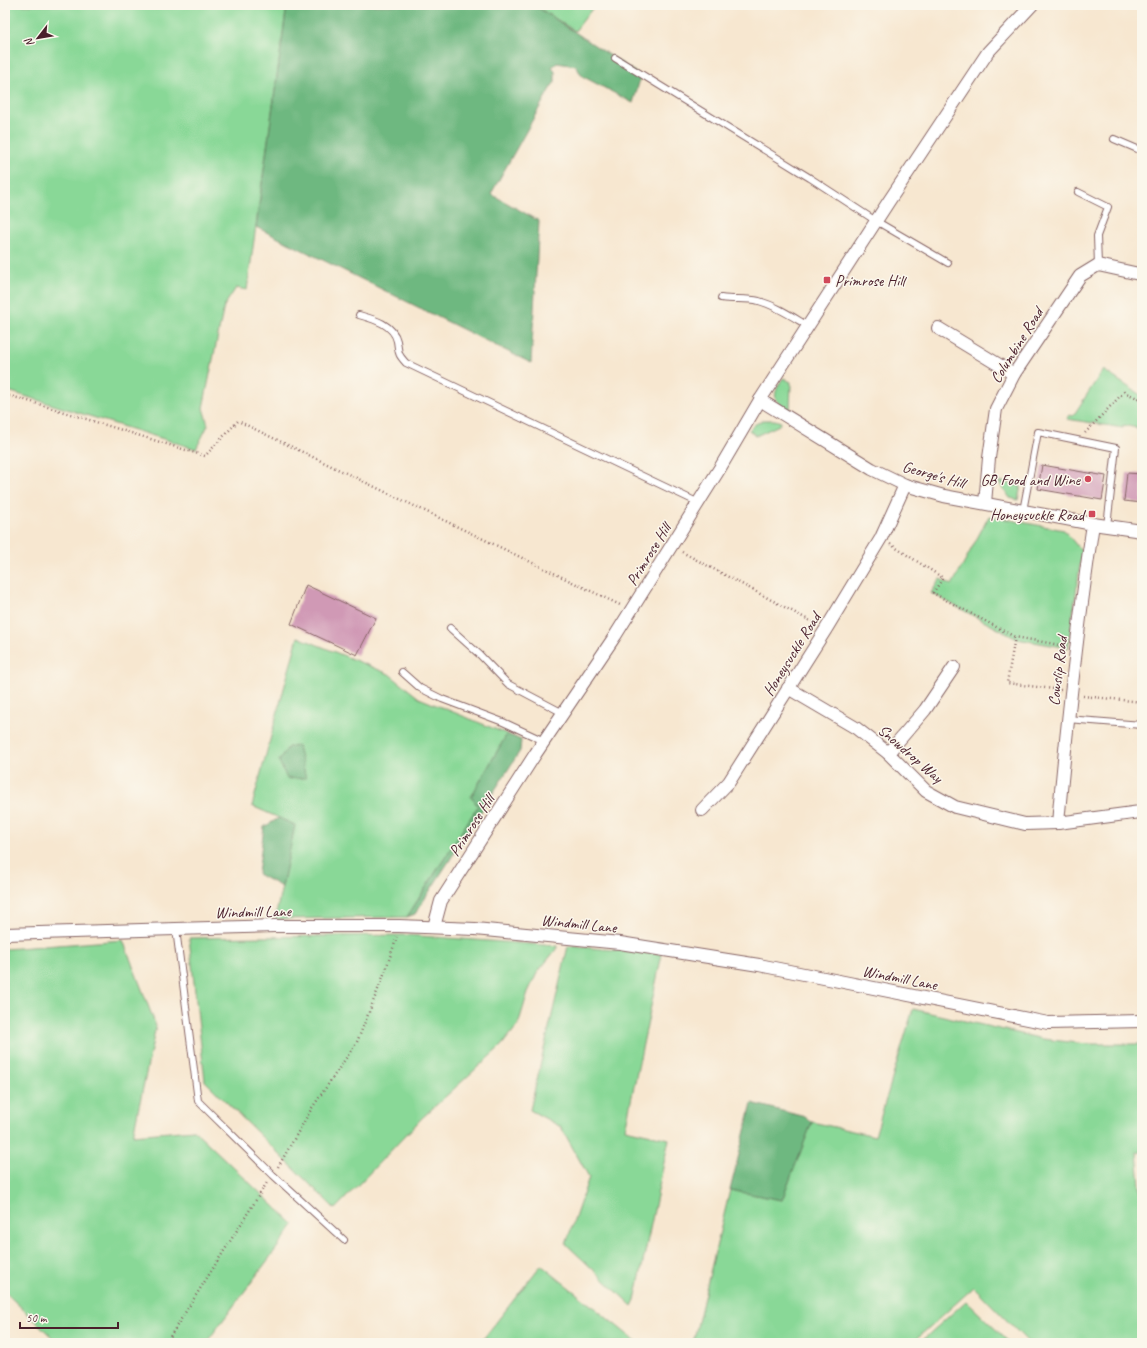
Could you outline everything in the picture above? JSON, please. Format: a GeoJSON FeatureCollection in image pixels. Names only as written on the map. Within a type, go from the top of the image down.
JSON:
{"type":"FeatureCollection","features":[{"type":"Feature","properties":{"kind":"street","name":"Primrose Hill"},"geometry":{"type":"LineString","coordinates":[[434,927],[441,901],[544,741],[631,611],[699,503],[760,400],[876,221],[988,52],[1032,5]]}},
{"type":"Feature","properties":{"kind":"street"},"geometry":{"type":"LineString","coordinates":[[1098,265],[1139,274],[1142,276]]}},
{"type":"Feature","properties":{"kind":"street","name":"Columbine Road"},"geometry":{"type":"LineString","coordinates":[[984,503],[988,458],[996,409],[1014,374],[1080,276],[1098,265]]}},
{"type":"Feature","properties":{"kind":"street"},"geometry":{"type":"LineString","coordinates":[[938,328],[1014,374]]}},
{"type":"Feature","properties":{"kind":"street","name":"George's Hill"},"geometry":{"type":"LineString","coordinates":[[760,400],[872,469],[905,485],[944,496],[1093,524],[1142,531]]}},
{"type":"Feature","properties":{"kind":"street","name":"Honeysuckle Road"},"geometry":{"type":"LineString","coordinates":[[702,810],[728,782],[826,629],[881,538],[905,485]]}},
{"type":"Feature","properties":{"kind":"street","name":"Cowslip Road"},"geometry":{"type":"LineString","coordinates":[[1058,823],[1067,719],[1076,693],[1076,648],[1093,524]]}},
{"type":"Feature","properties":{"kind":"street"},"geometry":{"type":"LineString","coordinates":[[888,753],[925,710],[954,666]]}},
{"type":"Feature","properties":{"kind":"street","name":"Snowdrop Way"},"geometry":{"type":"LineString","coordinates":[[788,688],[856,728],[888,753],[926,791],[955,807],[1025,824],[1058,823],[1140,812]]}},
{"type":"Feature","properties":{"kind":"street","name":"Windmill Lane"},"geometry":{"type":"LineString","coordinates":[[5,934],[275,926],[400,926],[475,929],[628,944],[759,965],[1048,1023],[1142,1021]]}},
{"type":"Feature","properties":{"kind":"lane"},"geometry":{"type":"LineString","coordinates":[[615,58],[810,178],[876,221],[948,264]]}},
{"type":"Feature","properties":{"kind":"lane"},"geometry":{"type":"LineString","coordinates":[[1114,139],[1142,150]]}},
{"type":"Feature","properties":{"kind":"lane"},"geometry":{"type":"LineString","coordinates":[[1078,192],[1108,207],[1097,236],[1098,265]]}},
{"type":"Feature","properties":{"kind":"lane"},"geometry":{"type":"LineString","coordinates":[[721,298],[760,301],[779,309],[808,326]]}},
{"type":"Feature","properties":{"kind":"lane"},"geometry":{"type":"LineString","coordinates":[[359,316],[381,322],[394,334],[399,356],[406,363],[699,503]]}},
{"type":"Feature","properties":{"kind":"lane"},"geometry":{"type":"LineString","coordinates":[[1023,511],[1038,432],[1116,448],[1107,526]]}},
{"type":"Feature","properties":{"kind":"lane"},"geometry":{"type":"LineString","coordinates":[[450,628],[480,655],[508,684],[563,713]]}},
{"type":"Feature","properties":{"kind":"lane"},"geometry":{"type":"LineString","coordinates":[[402,672],[420,688],[442,699],[503,722],[544,741]]}},
{"type":"Feature","properties":{"kind":"lane"},"geometry":{"type":"LineString","coordinates":[[1067,719],[1142,724]]}},
{"type":"Feature","properties":{"kind":"lane"},"geometry":{"type":"LineString","coordinates":[[176,929],[198,1101],[273,1175],[344,1240]]}},
{"type":"Feature","properties":{"kind":"path"},"geometry":{"type":"LineString","coordinates":[[1077,440],[1124,392],[1142,400]]}},
{"type":"Feature","properties":{"kind":"path"},"geometry":{"type":"LineString","coordinates":[[5,395],[205,456],[238,421],[631,611]]}},
{"type":"Feature","properties":{"kind":"path"},"geometry":{"type":"LineString","coordinates":[[888,542],[943,578],[933,593],[1016,637],[1076,648]]}},
{"type":"Feature","properties":{"kind":"path"},"geometry":{"type":"LineString","coordinates":[[672,546],[826,629]]}},
{"type":"Feature","properties":{"kind":"path"},"geometry":{"type":"LineString","coordinates":[[1016,637],[1007,683],[1142,702]]}},
{"type":"Feature","properties":{"kind":"path"},"geometry":{"type":"LineString","coordinates":[[166,1343],[260,1193],[273,1175],[312,1108],[357,1042],[383,977],[400,926]]}},
{"type":"Feature","properties":{"kind":"green space"},"geometry":{"type":"Polygon","coordinates":[[[5,5],[287,5],[247,290],[236,288],[224,306],[203,408],[208,425],[196,449],[5,390],[5,5]]]}},
{"type":"Feature","properties":{"kind":"green space"},"geometry":{"type":"Polygon","coordinates":[[[287,5],[534,5],[641,76],[633,103],[582,76],[576,66],[557,63],[552,67],[555,72],[555,82],[491,194],[539,221],[531,363],[256,227],[287,5]]]}},
{"type":"Feature","properties":{"kind":"green space"},"geometry":{"type":"Polygon","coordinates":[[[534,5],[595,5],[575,31],[534,5]]]}},
{"type":"Feature","properties":{"kind":"green space"},"geometry":{"type":"Polygon","coordinates":[[[1103,370],[1142,396],[1142,429],[1123,425],[1123,428],[1067,419],[1070,415],[1073,416],[1103,370]]]}},
{"type":"Feature","properties":{"kind":"green space"},"geometry":{"type":"Polygon","coordinates":[[[783,378],[791,382],[790,412],[780,405],[775,394],[783,378]]]}},
{"type":"Feature","properties":{"kind":"green space"},"geometry":{"type":"Polygon","coordinates":[[[763,420],[775,420],[781,422],[779,425],[756,436],[749,430],[763,420]]]}},
{"type":"Feature","properties":{"kind":"green space"},"geometry":{"type":"Polygon","coordinates":[[[998,481],[1021,486],[1018,500],[1010,498],[998,481]]]}},
{"type":"Feature","properties":{"kind":"green space"},"geometry":{"type":"Polygon","coordinates":[[[989,516],[1064,530],[1082,552],[1068,648],[1017,639],[931,593],[940,579],[952,585],[989,516]]]}},
{"type":"Feature","properties":{"kind":"green space"},"geometry":{"type":"Polygon","coordinates":[[[298,637],[389,674],[419,698],[507,734],[471,797],[478,806],[407,917],[275,919],[295,825],[252,806],[298,637]]]}},
{"type":"Feature","properties":{"kind":"green space"},"geometry":{"type":"Polygon","coordinates":[[[507,734],[521,740],[520,751],[415,914],[407,917],[478,806],[471,797],[507,734]]]}},
{"type":"Feature","properties":{"kind":"green space"},"geometry":{"type":"Polygon","coordinates":[[[298,746],[306,778],[287,779],[279,761],[288,747],[298,746]]]}},
{"type":"Feature","properties":{"kind":"green space"},"geometry":{"type":"Polygon","coordinates":[[[279,818],[295,825],[282,887],[258,874],[264,827],[279,818]]]}},
{"type":"Feature","properties":{"kind":"green space"},"geometry":{"type":"Polygon","coordinates":[[[406,935],[558,946],[537,973],[528,992],[518,1025],[501,1046],[422,1118],[335,1209],[205,1081],[189,938],[406,935]]]}},
{"type":"Feature","properties":{"kind":"green space"},"geometry":{"type":"Polygon","coordinates":[[[123,940],[156,1026],[133,1135],[194,1130],[294,1225],[206,1343],[58,1343],[5,1292],[5,949],[123,940]]]}},
{"type":"Feature","properties":{"kind":"green space"},"geometry":{"type":"Polygon","coordinates":[[[568,946],[662,954],[625,1129],[669,1139],[635,1300],[632,1306],[566,1244],[589,1177],[561,1127],[530,1110],[568,946]]]}},
{"type":"Feature","properties":{"kind":"green space"},"geometry":{"type":"Polygon","coordinates":[[[913,1009],[1043,1039],[1087,1044],[1142,1044],[1142,1151],[1137,1152],[1142,1208],[1142,1343],[1029,1343],[974,1287],[912,1343],[693,1343],[730,1190],[782,1200],[812,1122],[875,1136],[913,1009]]]}},
{"type":"Feature","properties":{"kind":"green space"},"geometry":{"type":"Polygon","coordinates":[[[752,1103],[805,1117],[812,1122],[782,1200],[730,1190],[752,1103]]]}},
{"type":"Feature","properties":{"kind":"green space"},"geometry":{"type":"Polygon","coordinates":[[[541,1265],[638,1343],[480,1343],[541,1265]]]}},
{"type":"Feature","properties":{"kind":"green space"},"geometry":{"type":"Polygon","coordinates":[[[966,1301],[1010,1343],[919,1343],[966,1301]]]}},
{"type":"Feature","properties":{"kind":"building"},"geometry":{"type":"Polygon","coordinates":[[[1042,465],[1106,476],[1102,500],[1038,489],[1042,465]]]}},
{"type":"Feature","properties":{"kind":"building"},"geometry":{"type":"Polygon","coordinates":[[[1127,473],[1142,474],[1142,503],[1124,501],[1127,473]]]}},
{"type":"Feature","properties":{"kind":"building"},"geometry":{"type":"Polygon","coordinates":[[[306,585],[376,618],[357,655],[291,624],[306,585]]]}},
{"type":"Feature","properties":{"kind":"place","name":"Primrose Hill"},"geometry":{"type":"Point","coordinates":[827,280]}},
{"type":"Feature","properties":{"kind":"place","name":"GB Food and Wine"},"geometry":{"type":"Point","coordinates":[1088,479]}},
{"type":"Feature","properties":{"kind":"place","name":"Honeysuckle Road"},"geometry":{"type":"Point","coordinates":[1092,514]}}]}
